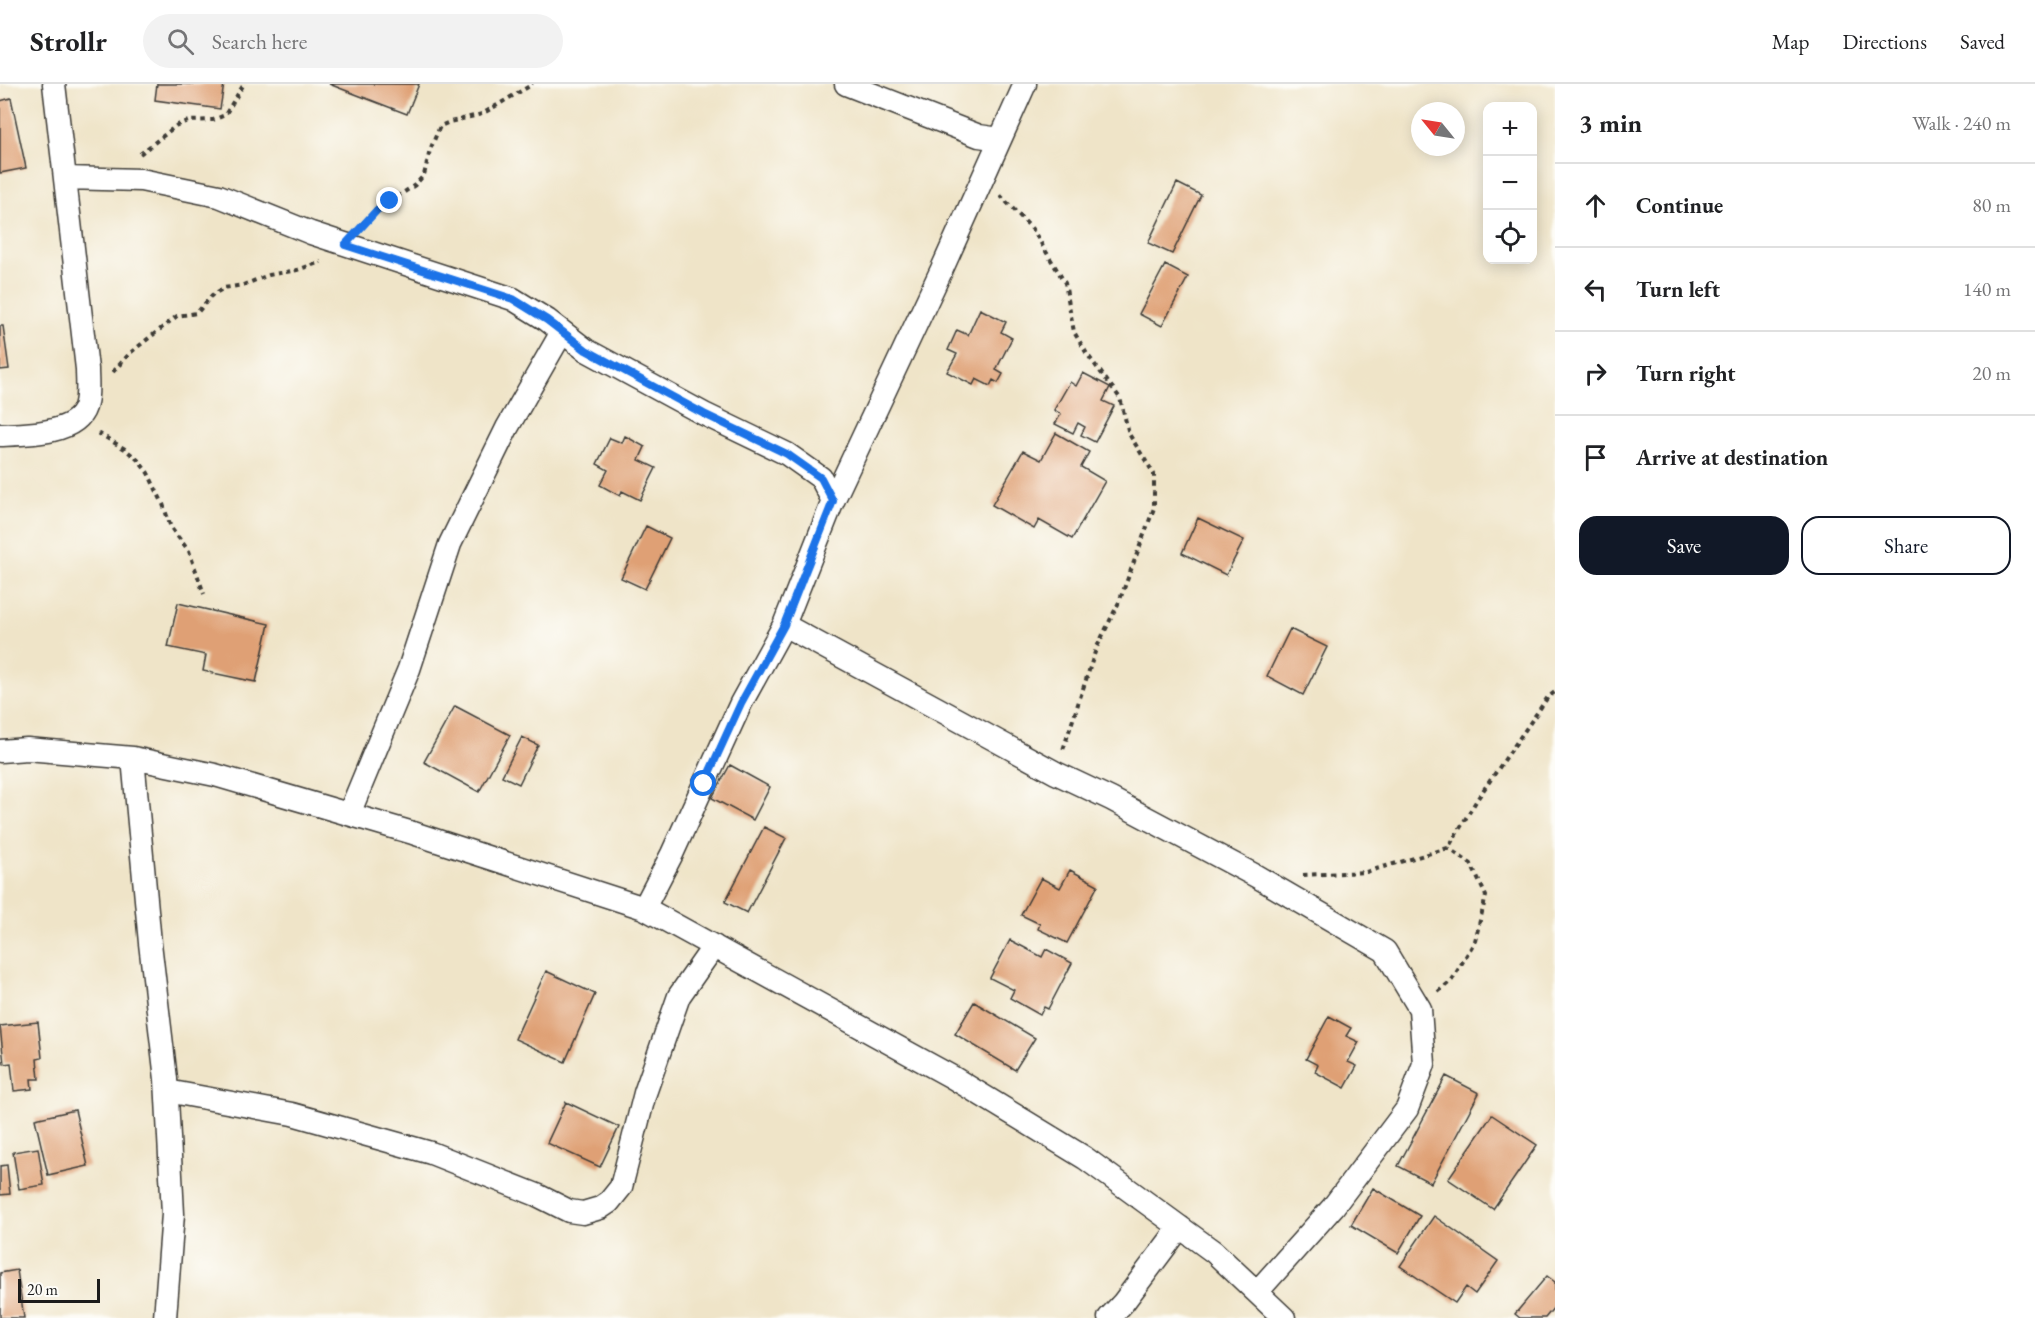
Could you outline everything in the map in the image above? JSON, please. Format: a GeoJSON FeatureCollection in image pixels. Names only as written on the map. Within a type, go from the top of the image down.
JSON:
{"type":"FeatureCollection","features":[{"type":"Feature","properties":{"kind":"street"},"geometry":{"type":"LineString","coordinates":[[0,435],[43,433],[63,426],[83,407],[87,369],[54,84]]}},
{"type":"Feature","properties":{"kind":"street"},"geometry":{"type":"LineString","coordinates":[[846,84],[979,136],[1000,139]]}},
{"type":"Feature","properties":{"kind":"street"},"geometry":{"type":"LineString","coordinates":[[644,908],[672,854],[741,703],[784,625],[833,501],[1025,84]]}},
{"type":"Feature","properties":{"kind":"street"},"geometry":{"type":"LineString","coordinates":[[65,178],[141,180],[219,196],[345,245],[513,299],[547,320],[586,350],[694,409],[787,454],[821,478],[833,501]]}},
{"type":"Feature","properties":{"kind":"street"},"geometry":{"type":"LineString","coordinates":[[350,814],[409,669],[450,544],[507,428],[562,332]]}},
{"type":"Feature","properties":{"kind":"street"},"geometry":{"type":"LineString","coordinates":[[784,625],[1056,773],[1111,799],[1256,876],[1385,951],[1420,1009],[1424,1065],[1407,1109],[1333,1207],[1257,1292]]}},
{"type":"Feature","properties":{"kind":"street"},"geometry":{"type":"LineString","coordinates":[[0,751],[27,749],[133,758],[215,775],[350,814],[644,908],[982,1096],[1085,1158],[1214,1252],[1284,1318]]}},
{"type":"Feature","properties":{"kind":"street"},"geometry":{"type":"LineString","coordinates":[[133,758],[150,943],[167,1091],[173,1214],[165,1318]]}},
{"type":"Feature","properties":{"kind":"street"},"geometry":{"type":"LineString","coordinates":[[167,1091],[292,1114],[431,1153],[537,1195],[569,1211],[583,1213],[600,1208],[609,1202],[621,1187],[645,1093],[679,996],[714,946]]}},
{"type":"Feature","properties":{"kind":"street"},"geometry":{"type":"LineString","coordinates":[[1109,1318],[1123,1304],[1180,1227]]}},
{"type":"Feature","properties":{"kind":"path"},"geometry":{"type":"LineString","coordinates":[[132,160],[177,125],[188,121],[213,120],[225,115],[244,84]]}},
{"type":"Feature","properties":{"kind":"path"},"geometry":{"type":"LineString","coordinates":[[204,594],[189,551],[171,528],[163,504],[148,473],[132,454],[92,428],[83,407],[130,353],[177,316],[197,313],[212,295],[224,288],[318,264],[345,245],[377,210],[415,185],[424,175],[430,150],[440,126],[482,114],[533,84]]}},
{"type":"Feature","properties":{"kind":"path"},"geometry":{"type":"LineString","coordinates":[[982,178],[1032,230],[1065,283],[1074,332],[1087,354],[1120,398],[1129,434],[1154,474],[1154,508],[1119,602],[1096,649],[1056,773]]}},
{"type":"Feature","properties":{"kind":"path"},"geometry":{"type":"LineString","coordinates":[[1300,875],[1366,872],[1448,848],[1478,798],[1548,698],[1555,692]]}},
{"type":"Feature","properties":{"kind":"path"},"geometry":{"type":"LineString","coordinates":[[1420,1009],[1452,980],[1475,941],[1486,896],[1471,864],[1448,848]]}},
{"type":"Feature","properties":{"kind":"building"},"geometry":{"type":"Polygon","coordinates":[[[157,84],[224,84],[220,109],[155,100],[157,84]]]}},
{"type":"Feature","properties":{"kind":"building"},"geometry":{"type":"Polygon","coordinates":[[[329,84],[419,84],[407,114],[329,84]]]}},
{"type":"Feature","properties":{"kind":"building"},"geometry":{"type":"Polygon","coordinates":[[[11,98],[26,168],[0,173],[0,101],[11,98]]]}},
{"type":"Feature","properties":{"kind":"building"},"geometry":{"type":"Polygon","coordinates":[[[1177,183],[1201,195],[1172,254],[1148,243],[1177,183]]]}},
{"type":"Feature","properties":{"kind":"building"},"geometry":{"type":"Polygon","coordinates":[[[1165,265],[1188,277],[1162,326],[1139,314],[1165,265]]]}},
{"type":"Feature","properties":{"kind":"building"},"geometry":{"type":"Polygon","coordinates":[[[980,309],[1006,322],[1001,332],[1012,338],[996,370],[1003,374],[998,383],[993,380],[990,386],[976,379],[973,385],[947,372],[957,354],[948,350],[957,330],[968,335],[980,309]]]}},
{"type":"Feature","properties":{"kind":"building"},"geometry":{"type":"Polygon","coordinates":[[[0,326],[3,326],[9,369],[0,370],[0,326]]]}},
{"type":"Feature","properties":{"kind":"building"},"geometry":{"type":"Polygon","coordinates":[[[1083,373],[1110,387],[1103,401],[1114,406],[1095,442],[1081,435],[1085,427],[1078,423],[1073,433],[1055,424],[1061,414],[1054,410],[1070,382],[1076,386],[1083,373]]]}},
{"type":"Feature","properties":{"kind":"building"},"geometry":{"type":"Polygon","coordinates":[[[1056,433],[1089,452],[1081,467],[1105,481],[1072,539],[1039,520],[1034,529],[992,505],[1023,451],[1041,460],[1056,433]]]}},
{"type":"Feature","properties":{"kind":"building"},"geometry":{"type":"Polygon","coordinates":[[[625,436],[645,447],[639,460],[656,468],[640,500],[622,491],[620,496],[600,485],[608,470],[597,464],[610,438],[622,443],[625,436]]]}},
{"type":"Feature","properties":{"kind":"building"},"geometry":{"type":"Polygon","coordinates":[[[1198,518],[1244,540],[1226,575],[1182,553],[1198,518]]]}},
{"type":"Feature","properties":{"kind":"building"},"geometry":{"type":"Polygon","coordinates":[[[646,526],[670,538],[645,589],[621,578],[646,526]]]}},
{"type":"Feature","properties":{"kind":"building"},"geometry":{"type":"Polygon","coordinates":[[[178,603],[269,624],[256,682],[203,671],[206,655],[168,647],[178,603]]]}},
{"type":"Feature","properties":{"kind":"building"},"geometry":{"type":"Polygon","coordinates":[[[1290,629],[1327,647],[1303,695],[1267,676],[1290,629]]]}},
{"type":"Feature","properties":{"kind":"building"},"geometry":{"type":"Polygon","coordinates":[[[455,706],[510,735],[479,792],[424,762],[455,706]]]}},
{"type":"Feature","properties":{"kind":"building"},"geometry":{"type":"Polygon","coordinates":[[[522,737],[538,745],[519,784],[502,776],[522,737]]]}},
{"type":"Feature","properties":{"kind":"building"},"geometry":{"type":"Polygon","coordinates":[[[730,765],[770,787],[753,820],[712,798],[730,765]]]}},
{"type":"Feature","properties":{"kind":"building"},"geometry":{"type":"Polygon","coordinates":[[[764,827],[786,838],[747,913],[725,902],[764,827]]]}},
{"type":"Feature","properties":{"kind":"building"},"geometry":{"type":"Polygon","coordinates":[[[1070,870],[1098,885],[1067,943],[1038,929],[1040,924],[1021,915],[1041,878],[1060,888],[1070,870]]]}},
{"type":"Feature","properties":{"kind":"building"},"geometry":{"type":"Polygon","coordinates":[[[1010,940],[1042,957],[1046,949],[1072,963],[1048,1009],[1044,1007],[1040,1015],[1010,998],[1014,990],[990,978],[1010,940]]]}},
{"type":"Feature","properties":{"kind":"building"},"geometry":{"type":"Polygon","coordinates":[[[546,971],[595,994],[565,1062],[515,1039],[546,971]]]}},
{"type":"Feature","properties":{"kind":"building"},"geometry":{"type":"Polygon","coordinates":[[[974,1002],[1035,1038],[1015,1070],[955,1034],[974,1002]]]}},
{"type":"Feature","properties":{"kind":"building"},"geometry":{"type":"Polygon","coordinates":[[[1329,1016],[1351,1028],[1346,1036],[1359,1042],[1348,1062],[1357,1066],[1345,1088],[1315,1072],[1318,1065],[1306,1059],[1329,1016]]]}},
{"type":"Feature","properties":{"kind":"building"},"geometry":{"type":"Polygon","coordinates":[[[38,1022],[42,1058],[37,1059],[39,1079],[31,1079],[32,1089],[14,1091],[11,1063],[4,1064],[0,1026],[38,1022]]]}},
{"type":"Feature","properties":{"kind":"building"},"geometry":{"type":"Polygon","coordinates":[[[1446,1076],[1479,1093],[1431,1183],[1398,1166],[1446,1076]]]}},
{"type":"Feature","properties":{"kind":"building"},"geometry":{"type":"Polygon","coordinates":[[[566,1102],[619,1127],[600,1167],[547,1143],[566,1102]]]}},
{"type":"Feature","properties":{"kind":"building"},"geometry":{"type":"Polygon","coordinates":[[[75,1110],[88,1166],[48,1175],[35,1119],[75,1110]]]}},
{"type":"Feature","properties":{"kind":"building"},"geometry":{"type":"Polygon","coordinates":[[[1492,1115],[1537,1145],[1493,1209],[1448,1179],[1492,1115]]]}},
{"type":"Feature","properties":{"kind":"building"},"geometry":{"type":"Polygon","coordinates":[[[38,1148],[44,1185],[19,1189],[13,1152],[38,1148]]]}},
{"type":"Feature","properties":{"kind":"building"},"geometry":{"type":"Polygon","coordinates":[[[7,1165],[10,1194],[0,1195],[0,1166],[7,1165]]]}},
{"type":"Feature","properties":{"kind":"building"},"geometry":{"type":"Polygon","coordinates":[[[1373,1188],[1420,1216],[1398,1253],[1351,1225],[1373,1188]]]}},
{"type":"Feature","properties":{"kind":"building"},"geometry":{"type":"Polygon","coordinates":[[[1434,1216],[1498,1261],[1475,1294],[1466,1287],[1455,1303],[1400,1266],[1434,1216]]]}},
{"type":"Feature","properties":{"kind":"building"},"geometry":{"type":"Polygon","coordinates":[[[17,1270],[24,1318],[0,1318],[0,1273],[17,1270]]]}},
{"type":"Feature","properties":{"kind":"building"},"geometry":{"type":"Polygon","coordinates":[[[1547,1276],[1555,1282],[1555,1306],[1545,1318],[1520,1318],[1515,1314],[1547,1276]]]}},
{"type":"Feature","properties":{"kind":"route"},"geometry":{"type":"LineString","coordinates":[[390,201],[377,210],[345,245],[513,299],[547,320],[586,350],[704,414],[787,454],[821,478],[833,501],[784,625],[741,703],[704,784]]}}]}
